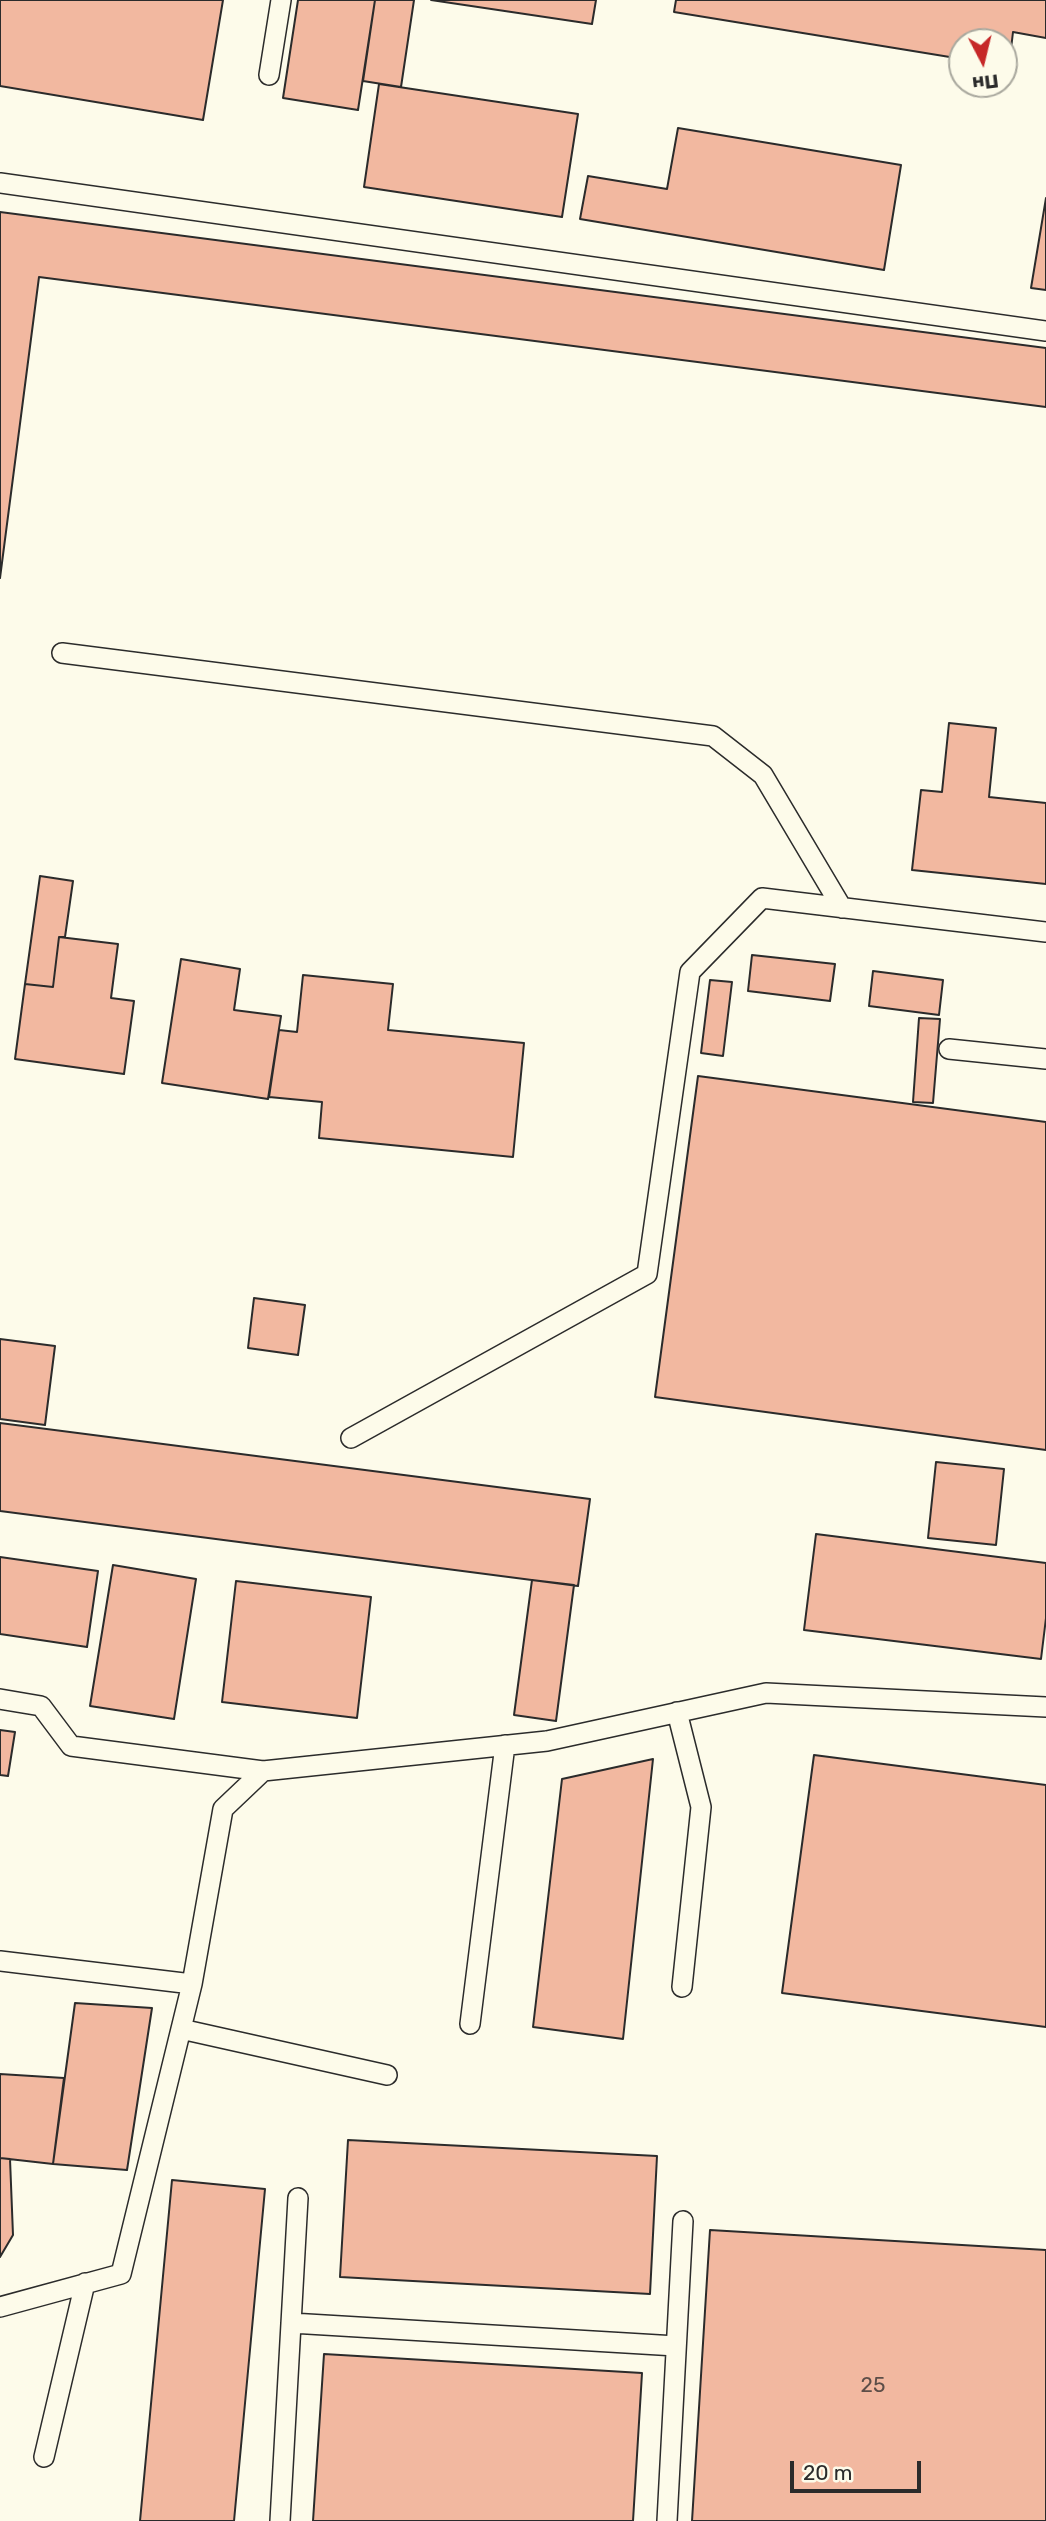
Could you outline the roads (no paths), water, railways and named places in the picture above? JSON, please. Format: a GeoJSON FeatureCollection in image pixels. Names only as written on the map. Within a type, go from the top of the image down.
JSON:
{"type":"FeatureCollection","features":[{"type":"Feature","properties":{"kind":"lane"},"geometry":{"type":"LineString","coordinates":[[269,75],[281,0]]}},
{"type":"Feature","properties":{"kind":"lane"},"geometry":{"type":"LineString","coordinates":[[0,183],[1046,331]]}},
{"type":"Feature","properties":{"kind":"lane"},"geometry":{"type":"LineString","coordinates":[[62,653],[713,736],[763,775],[842,908]]}},
{"type":"Feature","properties":{"kind":"lane"},"geometry":{"type":"LineString","coordinates":[[351,1438],[647,1274],[690,972],[762,898],[1046,932]]}},
{"type":"Feature","properties":{"kind":"lane"},"geometry":{"type":"LineString","coordinates":[[949,1049],[1046,1059]]}},
{"type":"Feature","properties":{"kind":"lane"},"geometry":{"type":"LineString","coordinates":[[0,1699],[41,1706],[71,1746],[263,1771],[547,1741],[766,1693],[1046,1707]]}},
{"type":"Feature","properties":{"kind":"lane"},"geometry":{"type":"LineString","coordinates":[[677,1713],[701,1807],[682,1986]]}},
{"type":"Feature","properties":{"kind":"lane"},"geometry":{"type":"LineString","coordinates":[[470,2024],[505,1745]]}},
{"type":"Feature","properties":{"kind":"lane"},"geometry":{"type":"LineString","coordinates":[[0,2307],[121,2274],[192,1984],[223,1809],[263,1771]]}},
{"type":"Feature","properties":{"kind":"lane"},"geometry":{"type":"LineString","coordinates":[[0,1962],[192,1984]]}},
{"type":"Feature","properties":{"kind":"lane"},"geometry":{"type":"LineString","coordinates":[[181,2029],[387,2075]]}},
{"type":"Feature","properties":{"kind":"lane"},"geometry":{"type":"LineString","coordinates":[[279,2521],[298,2198]]}},
{"type":"Feature","properties":{"kind":"lane"},"geometry":{"type":"LineString","coordinates":[[667,2521],[683,2221]]}},
{"type":"Feature","properties":{"kind":"lane"},"geometry":{"type":"LineString","coordinates":[[44,2457],[85,2283]]}},
{"type":"Feature","properties":{"kind":"lane"},"geometry":{"type":"LineString","coordinates":[[290,2323],[676,2346]]}}]}
